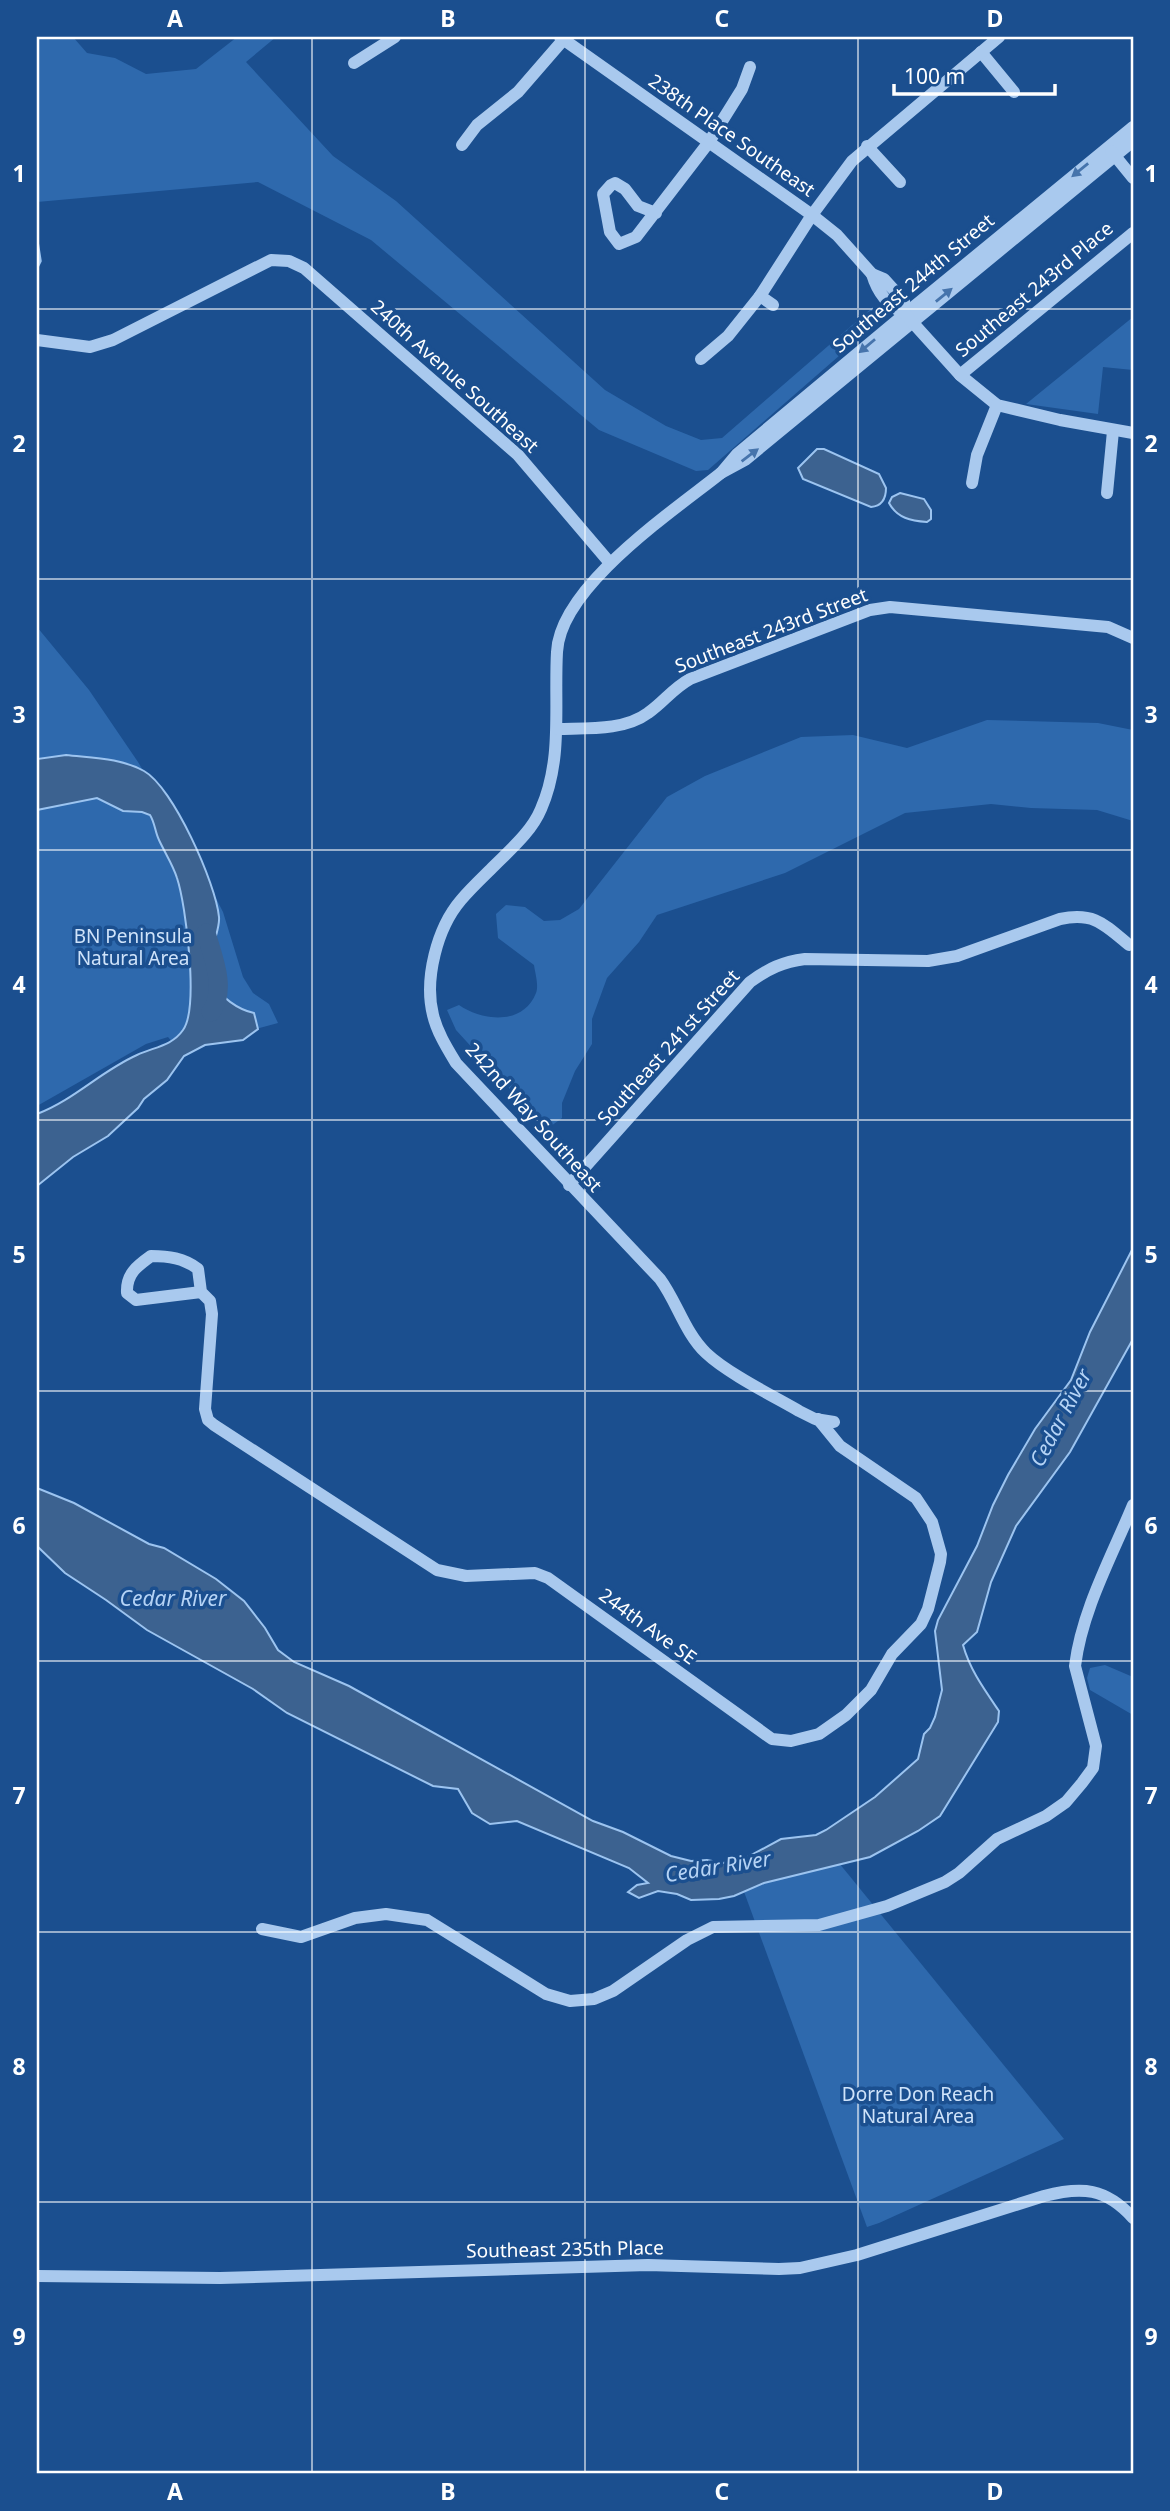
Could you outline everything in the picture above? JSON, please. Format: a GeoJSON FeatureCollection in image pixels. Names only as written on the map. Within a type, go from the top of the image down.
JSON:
{"type":"FeatureCollection","features":[{"type":"Feature","properties":{"kind":"street"},"geometry":{"type":"LineString","coordinates":[[354,63],[395,37]]}},
{"type":"Feature","properties":{"kind":"street"},"geometry":{"type":"LineString","coordinates":[[701,359],[728,336],[760,296],[812,215],[852,161],[999,37]]}},
{"type":"Feature","properties":{"kind":"street"},"geometry":{"type":"LineString","coordinates":[[462,145],[477,125],[518,92],[562,38]]}},
{"type":"Feature","properties":{"kind":"street","name":"238th Place Southeast"},"geometry":{"type":"LineString","coordinates":[[562,38],[837,235],[872,274],[884,279],[904,301],[908,318],[960,376],[997,405]]}},
{"type":"Feature","properties":{"kind":"street"},"geometry":{"type":"LineString","coordinates":[[981,52],[1014,92]]}},
{"type":"Feature","properties":{"kind":"street"},"geometry":{"type":"LineString","coordinates":[[656,213],[638,206],[625,189],[615,183],[603,194],[610,232],[619,244],[636,237],[656,213],[709,142],[742,89],[750,67]]}},
{"type":"Feature","properties":{"kind":"street","name":"Southeast 244th Street"},"geometry":{"type":"LineString","coordinates":[[561,635],[569,613],[610,563],[721,472],[737,454],[1112,152],[1133,127]]}},
{"type":"Feature","properties":{"kind":"street","name":"Southeast 244th Street"},"geometry":{"type":"LineString","coordinates":[[1112,152],[1133,141]]}},
{"type":"Feature","properties":{"kind":"street"},"geometry":{"type":"LineString","coordinates":[[867,146],[900,182]]}},
{"type":"Feature","properties":{"kind":"street"},"geometry":{"type":"LineString","coordinates":[[1112,152],[1133,178]]}},
{"type":"Feature","properties":{"kind":"street","name":"Southeast 243rd Place"},"geometry":{"type":"LineString","coordinates":[[960,376],[1133,233]]}},
{"type":"Feature","properties":{"kind":"street","name":"240th Avenue Southeast"},"geometry":{"type":"LineString","coordinates":[[37,340],[90,347],[113,341],[271,260],[289,261],[304,268],[518,455],[610,563]]}},
{"type":"Feature","properties":{"kind":"street"},"geometry":{"type":"LineString","coordinates":[[760,296],[773,304]]}},
{"type":"Feature","properties":{"kind":"street"},"geometry":{"type":"LineString","coordinates":[[972,483],[977,454],[997,405],[1133,433]]}},
{"type":"Feature","properties":{"kind":"street"},"geometry":{"type":"LineString","coordinates":[[1107,493],[1113,430]]}},
{"type":"Feature","properties":{"kind":"street","name":"Southeast 243rd Street"},"geometry":{"type":"LineString","coordinates":[[558,729],[607,727],[630,722],[648,714],[674,688],[690,679],[870,610],[890,607],[1108,627],[1133,638]]}},
{"type":"Feature","properties":{"kind":"street","name":"242nd Way Southeast"},"geometry":{"type":"LineString","coordinates":[[561,635],[557,650],[558,729],[550,787],[540,812],[528,830],[460,901],[452,914],[440,938],[434,962],[433,1014],[456,1063],[660,1279],[693,1337],[706,1353],[799,1411],[834,1422]]}},
{"type":"Feature","properties":{"kind":"street","name":"Southeast 241st Street"},"geometry":{"type":"LineString","coordinates":[[569,1185],[751,982],[785,961],[928,961],[957,956],[1060,919],[1077,916],[1102,922],[1129,945]]}},
{"type":"Feature","properties":{"kind":"street","name":"244th Ave SE"},"geometry":{"type":"LineString","coordinates":[[201,1292],[136,1300],[127,1293],[127,1282],[130,1274],[151,1256],[165,1256],[189,1262],[198,1269],[201,1292],[210,1301],[212,1314],[205,1409],[208,1420],[214,1425],[437,1570],[466,1576],[536,1573],[548,1578],[772,1739],[791,1741],[819,1734],[846,1715],[871,1690],[892,1654],[921,1624],[928,1609],[940,1562],[941,1554],[932,1522],[916,1498],[840,1446],[818,1419]]}},
{"type":"Feature","properties":{"kind":"street"},"geometry":{"type":"LineString","coordinates":[[262,1929],[301,1937],[355,1918],[386,1914],[427,1920],[546,1994],[570,2001],[594,1999],[613,1991],[687,1940],[713,1927],[819,1925],[887,1906],[946,1882],[960,1873],[997,1839],[1046,1816],[1066,1802],[1093,1768],[1096,1746],[1074,1666],[1094,1598],[1133,1505]]}},
{"type":"Feature","properties":{"kind":"street","name":"Southeast 235th Place"},"geometry":{"type":"LineString","coordinates":[[37,2276],[220,2278],[648,2265],[800,2268],[857,2255],[1044,2196],[1071,2190],[1083,2190],[1110,2198],[1133,2218]]}},
{"type":"Feature","properties":{"kind":"green space"},"geometry":{"type":"Polygon","coordinates":[[[37,37],[73,37],[87,53],[115,58],[146,74],[196,69],[237,37],[276,37],[246,62],[333,156],[396,201],[605,390],[666,426],[701,440],[722,438],[873,307],[871,328],[708,470],[696,471],[599,430],[371,240],[258,182],[37,202],[37,37]]]}},
{"type":"Feature","properties":{"kind":"green space"},"geometry":{"type":"Polygon","coordinates":[[[1133,317],[1133,370],[1103,367],[1098,414],[1026,404],[1133,317]]]}},
{"type":"Feature","properties":{"kind":"green space","name":"BN Peninsula Natural Area"},"geometry":{"type":"Polygon","coordinates":[[[37,627],[89,690],[138,762],[196,859],[223,912],[243,977],[253,993],[269,1004],[278,1023],[179,1050],[168,1037],[146,1044],[37,1106],[37,627]]]}},
{"type":"Feature","properties":{"kind":"green space"},"geometry":{"type":"Polygon","coordinates":[[[987,720],[1098,723],[1133,730],[1133,821],[1097,810],[991,804],[905,813],[785,873],[657,915],[639,942],[607,978],[592,1019],[592,1044],[575,1071],[562,1103],[562,1118],[551,1126],[537,1119],[456,1030],[447,1010],[459,1005],[479,1015],[512,1016],[530,1004],[536,993],[534,965],[498,938],[496,914],[506,905],[525,907],[544,921],[560,920],[579,909],[667,797],[705,776],[801,737],[853,735],[907,748],[987,720]]]}},
{"type":"Feature","properties":{"kind":"green space"},"geometry":{"type":"Polygon","coordinates":[[[1105,1665],[1133,1677],[1133,1715],[1090,1690],[1087,1678],[1090,1668],[1105,1665]]]}},
{"type":"Feature","properties":{"kind":"green space","name":"Dorre Don Reach Natural Area"},"geometry":{"type":"Polygon","coordinates":[[[839,1863],[1064,2139],[867,2227],[743,1889],[762,1881],[839,1863]]]}},
{"type":"Feature","properties":{"kind":"water"},"geometry":{"type":"Polygon","coordinates":[[[817,449],[824,449],[879,474],[886,488],[883,501],[871,507],[803,479],[798,468],[817,449]]]}},
{"type":"Feature","properties":{"kind":"water"},"geometry":{"type":"Polygon","coordinates":[[[900,493],[924,499],[931,510],[931,519],[927,522],[915,521],[896,512],[889,503],[892,497],[900,493]]]}},
{"type":"Feature","properties":{"kind":"water"},"geometry":{"type":"Polygon","coordinates":[[[66,755],[126,763],[144,771],[168,796],[202,861],[216,902],[219,921],[213,952],[213,981],[230,1002],[254,1013],[258,1029],[243,1040],[205,1045],[184,1056],[167,1080],[108,1136],[73,1157],[37,1186],[37,1114],[63,1101],[111,1069],[174,1040],[183,1030],[188,1018],[190,1001],[187,932],[180,891],[150,815],[123,811],[97,798],[37,810],[37,759],[66,755]]]}},
{"type":"Feature","properties":{"kind":"water","name":"Cedar River"},"geometry":{"type":"Polygon","coordinates":[[[1133,1248],[1133,1339],[1070,1452],[1016,1526],[991,1582],[977,1632],[963,1645],[974,1671],[999,1711],[998,1722],[940,1816],[918,1831],[870,1857],[764,1883],[734,1896],[691,1900],[677,1894],[658,1891],[639,1898],[628,1892],[637,1885],[648,1883],[629,1868],[517,1821],[490,1824],[472,1813],[458,1789],[433,1786],[287,1713],[253,1689],[147,1630],[65,1573],[37,1546],[37,1488],[74,1503],[149,1544],[164,1548],[216,1579],[244,1601],[278,1650],[294,1662],[349,1686],[593,1821],[623,1832],[671,1856],[691,1861],[723,1863],[746,1858],[781,1839],[816,1835],[826,1830],[875,1797],[918,1759],[924,1734],[935,1717],[942,1690],[935,1631],[938,1620],[977,1546],[1008,1475],[1035,1429],[1071,1380],[1090,1332],[1133,1248]]]}},
{"type":"Feature","properties":{"kind":"waterway"},"geometry":{"type":"LineString","coordinates":[[37,242],[40,261],[37,267]]}},
{"type":"Feature","properties":{"kind":"waterway","name":"Cedar River"},"geometry":{"type":"LineString","coordinates":[[206,933],[218,983],[216,1003],[211,1012]]}}]}
